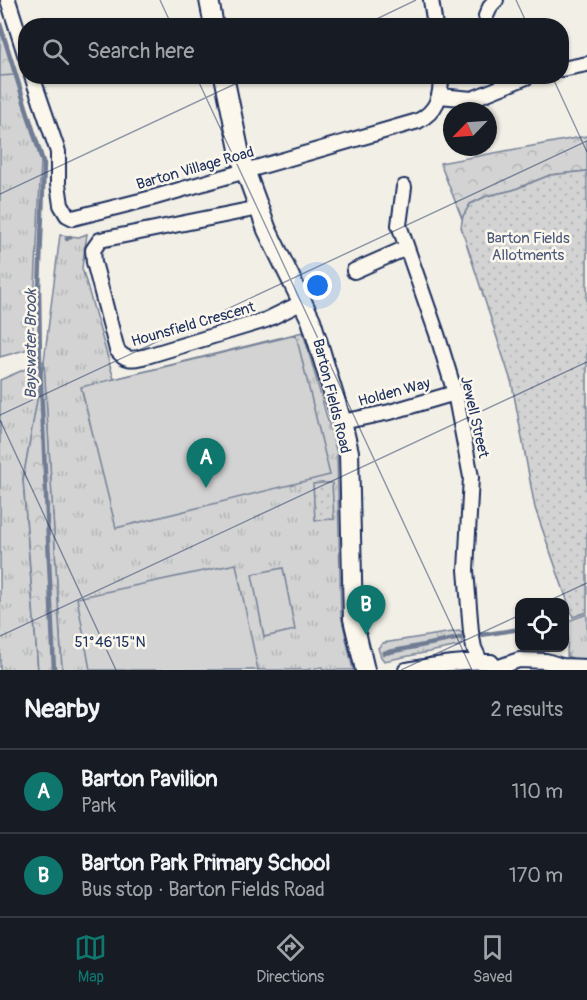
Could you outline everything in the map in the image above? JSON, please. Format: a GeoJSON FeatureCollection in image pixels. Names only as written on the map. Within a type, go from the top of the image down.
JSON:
{"type":"FeatureCollection","features":[{"type":"Feature","properties":{"kind":"street"},"geometry":{"type":"LineString","coordinates":[[8,0],[18,32]]}},
{"type":"Feature","properties":{"kind":"street"},"geometry":{"type":"LineString","coordinates":[[209,0],[212,18]]}},
{"type":"Feature","properties":{"kind":"street"},"geometry":{"type":"LineString","coordinates":[[431,0],[434,18]]}},
{"type":"Feature","properties":{"kind":"street"},"geometry":{"type":"LineString","coordinates":[[486,16],[496,0]]}},
{"type":"Feature","properties":{"kind":"street"},"geometry":{"type":"LineString","coordinates":[[569,67],[587,64]]}},
{"type":"Feature","properties":{"kind":"street","name":"Barton Village Road"},"geometry":{"type":"LineString","coordinates":[[35,84],[58,152],[58,184],[61,205],[67,215],[74,218],[246,172],[418,121],[428,116],[436,107],[440,96]]}},
{"type":"Feature","properties":{"kind":"street","name":"Barton Fields Road"},"geometry":{"type":"LineString","coordinates":[[226,84],[241,159],[267,230],[316,332],[342,422],[349,452],[353,619],[365,670]]}},
{"type":"Feature","properties":{"kind":"street"},"geometry":{"type":"LineString","coordinates":[[441,84],[440,96],[472,99],[509,84]]}},
{"type":"Feature","properties":{"kind":"street","name":"Jewell Street"},"geometry":{"type":"LineString","coordinates":[[404,187],[399,225],[437,334],[454,393],[471,477],[466,570],[471,632],[474,648],[480,661]]}},
{"type":"Feature","properties":{"kind":"street","name":"Hounsfield Crescent"},"geometry":{"type":"LineString","coordinates":[[258,208],[100,240],[93,250],[94,262],[117,350],[123,357],[133,359],[147,356],[266,320],[303,302]]}},
{"type":"Feature","properties":{"kind":"street"},"geometry":{"type":"LineString","coordinates":[[354,271],[406,248]]}},
{"type":"Feature","properties":{"kind":"street","name":"Holden Way"},"geometry":{"type":"LineString","coordinates":[[342,422],[390,412],[454,393]]}},
{"type":"Feature","properties":{"kind":"street"},"geometry":{"type":"LineString","coordinates":[[406,670],[480,661],[491,662],[496,669],[519,660],[587,667]]}},
{"type":"Feature","properties":{"kind":"green space"},"geometry":{"type":"Polygon","coordinates":[[[0,28],[41,162],[32,348],[0,357],[0,28]]]}},
{"type":"Feature","properties":{"kind":"green space"},"geometry":{"type":"Polygon","coordinates":[[[0,28],[14,75],[0,76],[0,28]]]}},
{"type":"Feature","properties":{"kind":"green space"},"geometry":{"type":"Polygon","coordinates":[[[587,136],[587,171],[550,175],[513,190],[487,196],[470,204],[463,221],[440,163],[478,156],[497,156],[497,153],[587,136]]]}},
{"type":"Feature","properties":{"kind":"green space","name":"Barton Fields Allotments"},"geometry":{"type":"Polygon","coordinates":[[[587,171],[587,612],[573,617],[569,598],[566,598],[535,508],[512,384],[461,227],[463,216],[470,204],[550,175],[587,171]]]}},
{"type":"Feature","properties":{"kind":"green space"},"geometry":{"type":"Polygon","coordinates":[[[87,234],[82,268],[114,379],[303,332],[337,453],[341,615],[353,670],[323,670],[322,667],[305,670],[62,670],[44,365],[23,479],[38,670],[0,670],[0,380],[44,361],[60,235],[79,237],[87,234]]]}},
{"type":"Feature","properties":{"kind":"green space"},"geometry":{"type":"Polygon","coordinates":[[[296,335],[330,475],[116,528],[81,387],[296,335]]]}},
{"type":"Feature","properties":{"kind":"green space"},"geometry":{"type":"Polygon","coordinates":[[[44,361],[62,670],[38,670],[23,479],[44,361]]]}},
{"type":"Feature","properties":{"kind":"green space"},"geometry":{"type":"Polygon","coordinates":[[[332,483],[334,519],[315,520],[313,484],[332,483]]]}},
{"type":"Feature","properties":{"kind":"green space"},"geometry":{"type":"Polygon","coordinates":[[[236,564],[258,670],[90,670],[77,598],[236,564]]]}},
{"type":"Feature","properties":{"kind":"green space"},"geometry":{"type":"Polygon","coordinates":[[[283,568],[295,630],[264,637],[252,574],[283,568]]]}},
{"type":"Feature","properties":{"kind":"green space"},"geometry":{"type":"Polygon","coordinates":[[[587,614],[587,659],[577,660],[567,656],[569,621],[587,614]]]}},
{"type":"Feature","properties":{"kind":"green space"},"geometry":{"type":"Polygon","coordinates":[[[459,631],[462,633],[462,644],[459,646],[384,661],[378,648],[383,643],[459,631]]]}},
{"type":"Feature","properties":{"kind":"waterway","name":"Bayswater Brook"},"geometry":{"type":"LineString","coordinates":[[0,24],[18,82]]}},
{"type":"Feature","properties":{"kind":"waterway","name":"Bayswater Brook"},"geometry":{"type":"LineString","coordinates":[[19,84],[44,165],[39,288],[40,362],[54,670]]}},
{"type":"Feature","properties":{"kind":"waterway"},"geometry":{"type":"LineString","coordinates":[[481,635],[515,630]]}},
{"type":"Feature","properties":{"kind":"waterway"},"geometry":{"type":"LineString","coordinates":[[384,653],[460,638]]}},
{"type":"Feature","properties":{"kind":"place","name":"Barton Pavilion"},"geometry":{"type":"Point","coordinates":[206,488]}},
{"type":"Feature","properties":{"kind":"place","name":"Barton Park Primary School"},"geometry":{"type":"Point","coordinates":[366,635]}}]}
